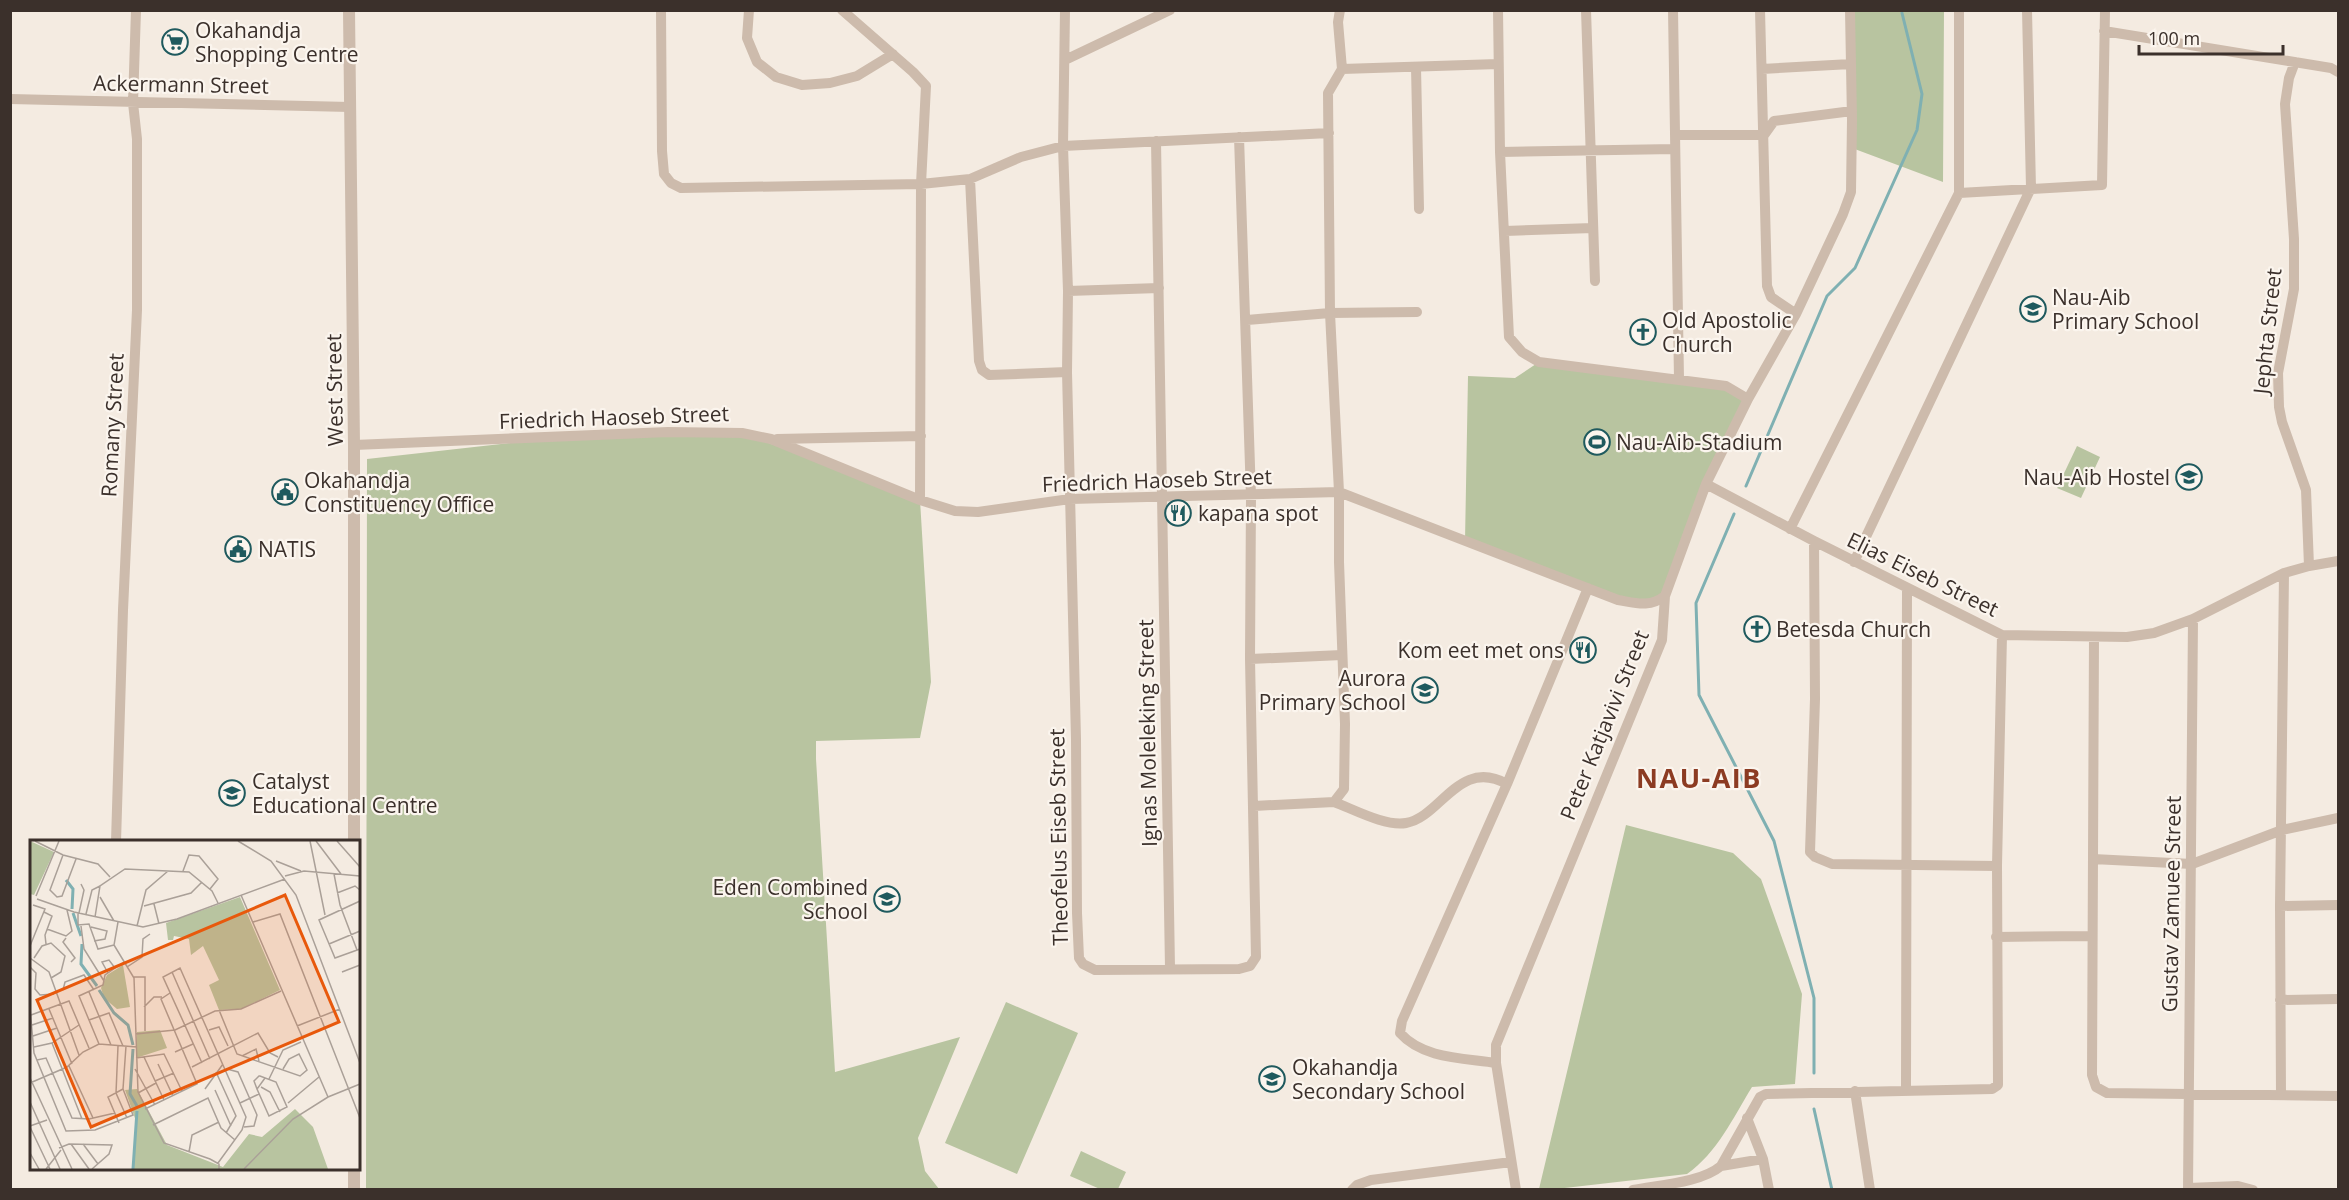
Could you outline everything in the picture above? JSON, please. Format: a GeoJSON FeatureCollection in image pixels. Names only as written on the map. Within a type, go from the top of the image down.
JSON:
{"type":"FeatureCollection","features":[{"type":"Feature","properties":{"kind":"street","name":"Romany Street"},"geometry":{"type":"LineString","coordinates":[[116,840],[123,610],[137,310],[137,139],[133,103],[136,10]]}},
{"type":"Feature","properties":{"kind":"street","name":"West Street"},"geometry":{"type":"LineString","coordinates":[[349,10],[354,445],[354,840]]}},
{"type":"Feature","properties":{"kind":"street"},"geometry":{"type":"LineString","coordinates":[[661,10],[664,174],[671,183],[681,188],[921,184],[970,179],[1021,157],[1063,146],[1329,134]]}},
{"type":"Feature","properties":{"kind":"street"},"geometry":{"type":"LineString","coordinates":[[749,10],[747,38],[757,62],[776,76],[802,85],[830,83],[857,76],[893,54]]}},
{"type":"Feature","properties":{"kind":"street"},"geometry":{"type":"LineString","coordinates":[[842,10],[926,86],[921,184],[920,500]]}},
{"type":"Feature","properties":{"kind":"street"},"geometry":{"type":"LineString","coordinates":[[1065,10],[1063,146],[1068,291],[1070,499]]}},
{"type":"Feature","properties":{"kind":"street"},"geometry":{"type":"LineString","coordinates":[[1065,60],[1156,14],[1170,10]]}},
{"type":"Feature","properties":{"kind":"street"},"geometry":{"type":"LineString","coordinates":[[1334,802],[1344,789],[1339,492],[1330,313],[1328,93],[1342,69],[1338,22],[1340,10]]}},
{"type":"Feature","properties":{"kind":"street"},"geometry":{"type":"LineString","coordinates":[[1498,10],[1500,152],[1509,337],[1522,352],[1539,362],[1726,386],[1748,399]]}},
{"type":"Feature","properties":{"kind":"street"},"geometry":{"type":"LineString","coordinates":[[1586,10],[1595,281]]}},
{"type":"Feature","properties":{"kind":"street"},"geometry":{"type":"LineString","coordinates":[[1672,10],[1679,379]]}},
{"type":"Feature","properties":{"kind":"street"},"geometry":{"type":"LineString","coordinates":[[1760,10],[1767,286],[1771,297],[1796,314]]}},
{"type":"Feature","properties":{"kind":"street","name":"Peter Katjavivi Street"},"geometry":{"type":"LineString","coordinates":[[1516,1190],[1496,1063],[1496,1046],[1662,640],[1665,596],[1706,484],[1748,399],[1796,314],[1851,192],[1850,10]]}},
{"type":"Feature","properties":{"kind":"street"},"geometry":{"type":"LineString","coordinates":[[1790,529],[1959,193],[1959,10]]}},
{"type":"Feature","properties":{"kind":"street"},"geometry":{"type":"LineString","coordinates":[[1854,562],[2031,188],[2027,10]]}},
{"type":"Feature","properties":{"kind":"street"},"geometry":{"type":"LineString","coordinates":[[1959,193],[2102,185],[2105,10]]}},
{"type":"Feature","properties":{"kind":"street"},"geometry":{"type":"LineString","coordinates":[[2104,31],[2331,68],[2338,72]]}},
{"type":"Feature","properties":{"kind":"street","name":"Jephta Street"},"geometry":{"type":"LineString","coordinates":[[2295,62],[2289,78],[2285,104],[2293,209],[2294,289],[2278,373],[2278,407],[2306,490],[2309,566]]}},
{"type":"Feature","properties":{"kind":"street"},"geometry":{"type":"LineString","coordinates":[[1342,69],[1498,64]]}},
{"type":"Feature","properties":{"kind":"street"},"geometry":{"type":"LineString","coordinates":[[1762,69],[1851,64]]}},
{"type":"Feature","properties":{"kind":"street"},"geometry":{"type":"LineString","coordinates":[[1416,67],[1419,209]]}},
{"type":"Feature","properties":{"kind":"street","name":"Ackermann Street"},"geometry":{"type":"LineString","coordinates":[[10,99],[350,107]]}},
{"type":"Feature","properties":{"kind":"street"},"geometry":{"type":"LineString","coordinates":[[1764,135],[1774,121],[1852,111]]}},
{"type":"Feature","properties":{"kind":"street"},"geometry":{"type":"LineString","coordinates":[[1675,135],[1764,135]]}},
{"type":"Feature","properties":{"kind":"street","name":"Theofelus Eiseb Street"},"geometry":{"type":"LineString","coordinates":[[1070,499],[1079,958],[1083,964],[1095,970],[1239,969],[1250,966],[1256,957],[1251,496],[1239,137]]}},
{"type":"Feature","properties":{"kind":"street","name":"Ignas Moleleking Street"},"geometry":{"type":"LineString","coordinates":[[1156,141],[1170,968]]}},
{"type":"Feature","properties":{"kind":"street"},"geometry":{"type":"LineString","coordinates":[[1500,152],[1675,149]]}},
{"type":"Feature","properties":{"kind":"street"},"geometry":{"type":"LineString","coordinates":[[970,179],[979,361],[982,370],[989,375],[1067,372]]}},
{"type":"Feature","properties":{"kind":"street"},"geometry":{"type":"LineString","coordinates":[[1505,231],[1593,228]]}},
{"type":"Feature","properties":{"kind":"street"},"geometry":{"type":"LineString","coordinates":[[1068,291],[1159,288]]}},
{"type":"Feature","properties":{"kind":"street"},"geometry":{"type":"LineString","coordinates":[[1246,320],[1330,313],[1417,312]]}},
{"type":"Feature","properties":{"kind":"street","name":"Friedrich Haoseb Street"},"geometry":{"type":"LineString","coordinates":[[354,445],[668,432],[741,433],[771,439],[920,500],[955,511],[978,512],[1070,499],[1339,492],[1618,600],[1646,605],[1655,603],[1665,596]]}},
{"type":"Feature","properties":{"kind":"street"},"geometry":{"type":"LineString","coordinates":[[771,439],[921,436]]}},
{"type":"Feature","properties":{"kind":"street","name":"Elias Eiseb Street"},"geometry":{"type":"LineString","coordinates":[[1706,484],[1814,542],[2002,635],[2127,637],[2154,633],[2193,618],[2284,573],[2338,561]]}},
{"type":"Feature","properties":{"kind":"street"},"geometry":{"type":"LineString","coordinates":[[1814,542],[1815,699],[1810,852],[1815,857],[1832,864],[1997,866]]}},
{"type":"Feature","properties":{"kind":"street"},"geometry":{"type":"LineString","coordinates":[[2281,1094],[2280,906],[2284,573]]}},
{"type":"Feature","properties":{"kind":"street"},"geometry":{"type":"LineString","coordinates":[[1496,1063],[1422,1050],[1400,1033],[1402,1021],[1507,784],[1588,588]]}},
{"type":"Feature","properties":{"kind":"street"},"geometry":{"type":"LineString","coordinates":[[1906,1089],[1907,588]]}},
{"type":"Feature","properties":{"kind":"street","name":"Gustav Zamuee Street"},"geometry":{"type":"LineString","coordinates":[[2188,1189],[2187,1093],[2192,864],[2193,618]]}},
{"type":"Feature","properties":{"kind":"street"},"geometry":{"type":"LineString","coordinates":[[1633,1190],[1686,1185],[1715,1171],[1721,1166],[1760,1097],[1766,1094],[1906,1089],[1992,1089],[1998,1085],[1996,937],[2002,635]]}},
{"type":"Feature","properties":{"kind":"street"},"geometry":{"type":"LineString","coordinates":[[2094,637],[2091,936],[2092,1075],[2096,1087],[2107,1093],[2338,1096]]}},
{"type":"Feature","properties":{"kind":"street"},"geometry":{"type":"LineString","coordinates":[[1251,658],[1342,655]]}},
{"type":"Feature","properties":{"kind":"street"},"geometry":{"type":"LineString","coordinates":[[1254,806],[1334,802],[1398,824],[1418,819],[1463,782],[1483,778],[1498,779],[1507,784]]}},
{"type":"Feature","properties":{"kind":"street"},"geometry":{"type":"LineString","coordinates":[[2093,859],[2192,864],[2282,830],[2338,818]]}},
{"type":"Feature","properties":{"kind":"street"},"geometry":{"type":"LineString","coordinates":[[2280,906],[2338,905]]}},
{"type":"Feature","properties":{"kind":"street"},"geometry":{"type":"LineString","coordinates":[[1996,937],[2091,936]]}},
{"type":"Feature","properties":{"kind":"street"},"geometry":{"type":"LineString","coordinates":[[2280,1000],[2338,999]]}},
{"type":"Feature","properties":{"kind":"street"},"geometry":{"type":"LineString","coordinates":[[1855,1091],[1870,1190]]}},
{"type":"Feature","properties":{"kind":"street"},"geometry":{"type":"LineString","coordinates":[[1747,1118],[1763,1160],[1769,1190]]}},
{"type":"Feature","properties":{"kind":"street"},"geometry":{"type":"LineString","coordinates":[[1721,1166],[1763,1160]]}},
{"type":"Feature","properties":{"kind":"street"},"geometry":{"type":"LineString","coordinates":[[1353,1190],[1357,1185],[1371,1180],[1511,1162]]}},
{"type":"Feature","properties":{"kind":"street"},"geometry":{"type":"LineString","coordinates":[[354,1170],[354,1190]]}},
{"type":"Feature","properties":{"kind":"street"},"geometry":{"type":"LineString","coordinates":[[2188,1189],[2238,1185],[2253,1190]]}},
{"type":"Feature","properties":{"kind":"green space"},"geometry":{"type":"Polygon","coordinates":[[[1850,11],[1944,11],[1943,182],[1852,148],[1850,11]]]}},
{"type":"Feature","properties":{"kind":"green space","name":"Nau-Aib-Stadium"},"geometry":{"type":"Polygon","coordinates":[[[1539,362],[1726,386],[1748,399],[1706,484],[1665,596],[1645,605],[1465,541],[1468,376],[1515,378],[1539,362]]]}},
{"type":"Feature","properties":{"kind":"green space"},"geometry":{"type":"Polygon","coordinates":[[[742,433],[920,500],[931,682],[920,738],[816,741],[816,759],[835,1072],[960,1037],[918,1138],[925,1171],[939,1189],[366,1190],[367,459],[564,437],[742,433]]]}},
{"type":"Feature","properties":{"kind":"green space"},"geometry":{"type":"Polygon","coordinates":[[[2077,446],[2100,457],[2081,498],[2057,488],[2077,446]]]}},
{"type":"Feature","properties":{"kind":"green space"},"geometry":{"type":"Polygon","coordinates":[[[1626,825],[1733,853],[1761,879],[1802,994],[1795,1084],[1752,1087],[1716,1145],[1698,1166],[1687,1174],[1539,1189],[1626,825]]]}},
{"type":"Feature","properties":{"kind":"green space"},"geometry":{"type":"Polygon","coordinates":[[[1006,1002],[1078,1033],[1017,1174],[945,1143],[1006,1002]]]}},
{"type":"Feature","properties":{"kind":"green space"},"geometry":{"type":"Polygon","coordinates":[[[1081,1151],[1126,1172],[1118,1189],[1100,1189],[1070,1176],[1081,1151]]]}},
{"type":"Feature","properties":{"kind":"waterway"},"geometry":{"type":"LineString","coordinates":[[1746,486],[1827,296],[1855,268],[1917,130],[1922,94],[1902,13]]}},
{"type":"Feature","properties":{"kind":"waterway"},"geometry":{"type":"LineString","coordinates":[[1734,514],[1696,603],[1699,695],[1774,841],[1814,998],[1814,1073]]}},
{"type":"Feature","properties":{"kind":"waterway"},"geometry":{"type":"LineString","coordinates":[[1814,1109],[1832,1190]]}},
{"type":"Feature","properties":{"kind":"place","name":"Okahandja Shopping Centre"},"geometry":{"type":"Point","coordinates":[175,42]}},
{"type":"Feature","properties":{"kind":"place","name":"Nau-Aib Primary School"},"geometry":{"type":"Point","coordinates":[2033,309]}},
{"type":"Feature","properties":{"kind":"place","name":"Old Apostolic Church"},"geometry":{"type":"Point","coordinates":[1643,332]}},
{"type":"Feature","properties":{"kind":"place","name":"Nau-Aib-Stadium"},"geometry":{"type":"Point","coordinates":[1597,442]}},
{"type":"Feature","properties":{"kind":"place","name":"Nau-Aib Hostel"},"geometry":{"type":"Point","coordinates":[2189,477]}},
{"type":"Feature","properties":{"kind":"place","name":"Okahandja Constituency Office"},"geometry":{"type":"Point","coordinates":[285,492]}},
{"type":"Feature","properties":{"kind":"place","name":"kapana spot"},"geometry":{"type":"Point","coordinates":[1178,513]}},
{"type":"Feature","properties":{"kind":"place","name":"NATIS"},"geometry":{"type":"Point","coordinates":[238,549]}},
{"type":"Feature","properties":{"kind":"place","name":"Betesda Church"},"geometry":{"type":"Point","coordinates":[1757,629]}},
{"type":"Feature","properties":{"kind":"place","name":"Kom eet met ons"},"geometry":{"type":"Point","coordinates":[1583,650]}},
{"type":"Feature","properties":{"kind":"place","name":"Aurora Primary School"},"geometry":{"type":"Point","coordinates":[1425,690]}},
{"type":"Feature","properties":{"kind":"place","name":"Catalyst Educational Centre"},"geometry":{"type":"Point","coordinates":[232,793]}},
{"type":"Feature","properties":{"kind":"place","name":"Eden Combined School"},"geometry":{"type":"Point","coordinates":[887,899]}},
{"type":"Feature","properties":{"kind":"place","name":"Okahandja Secondary School"},"geometry":{"type":"Point","coordinates":[1272,1079]}},
{"type":"Feature","properties":{"kind":"district","name":"NAU-AIB"},"geometry":{"type":"Point","coordinates":[1699,777]}}]}
